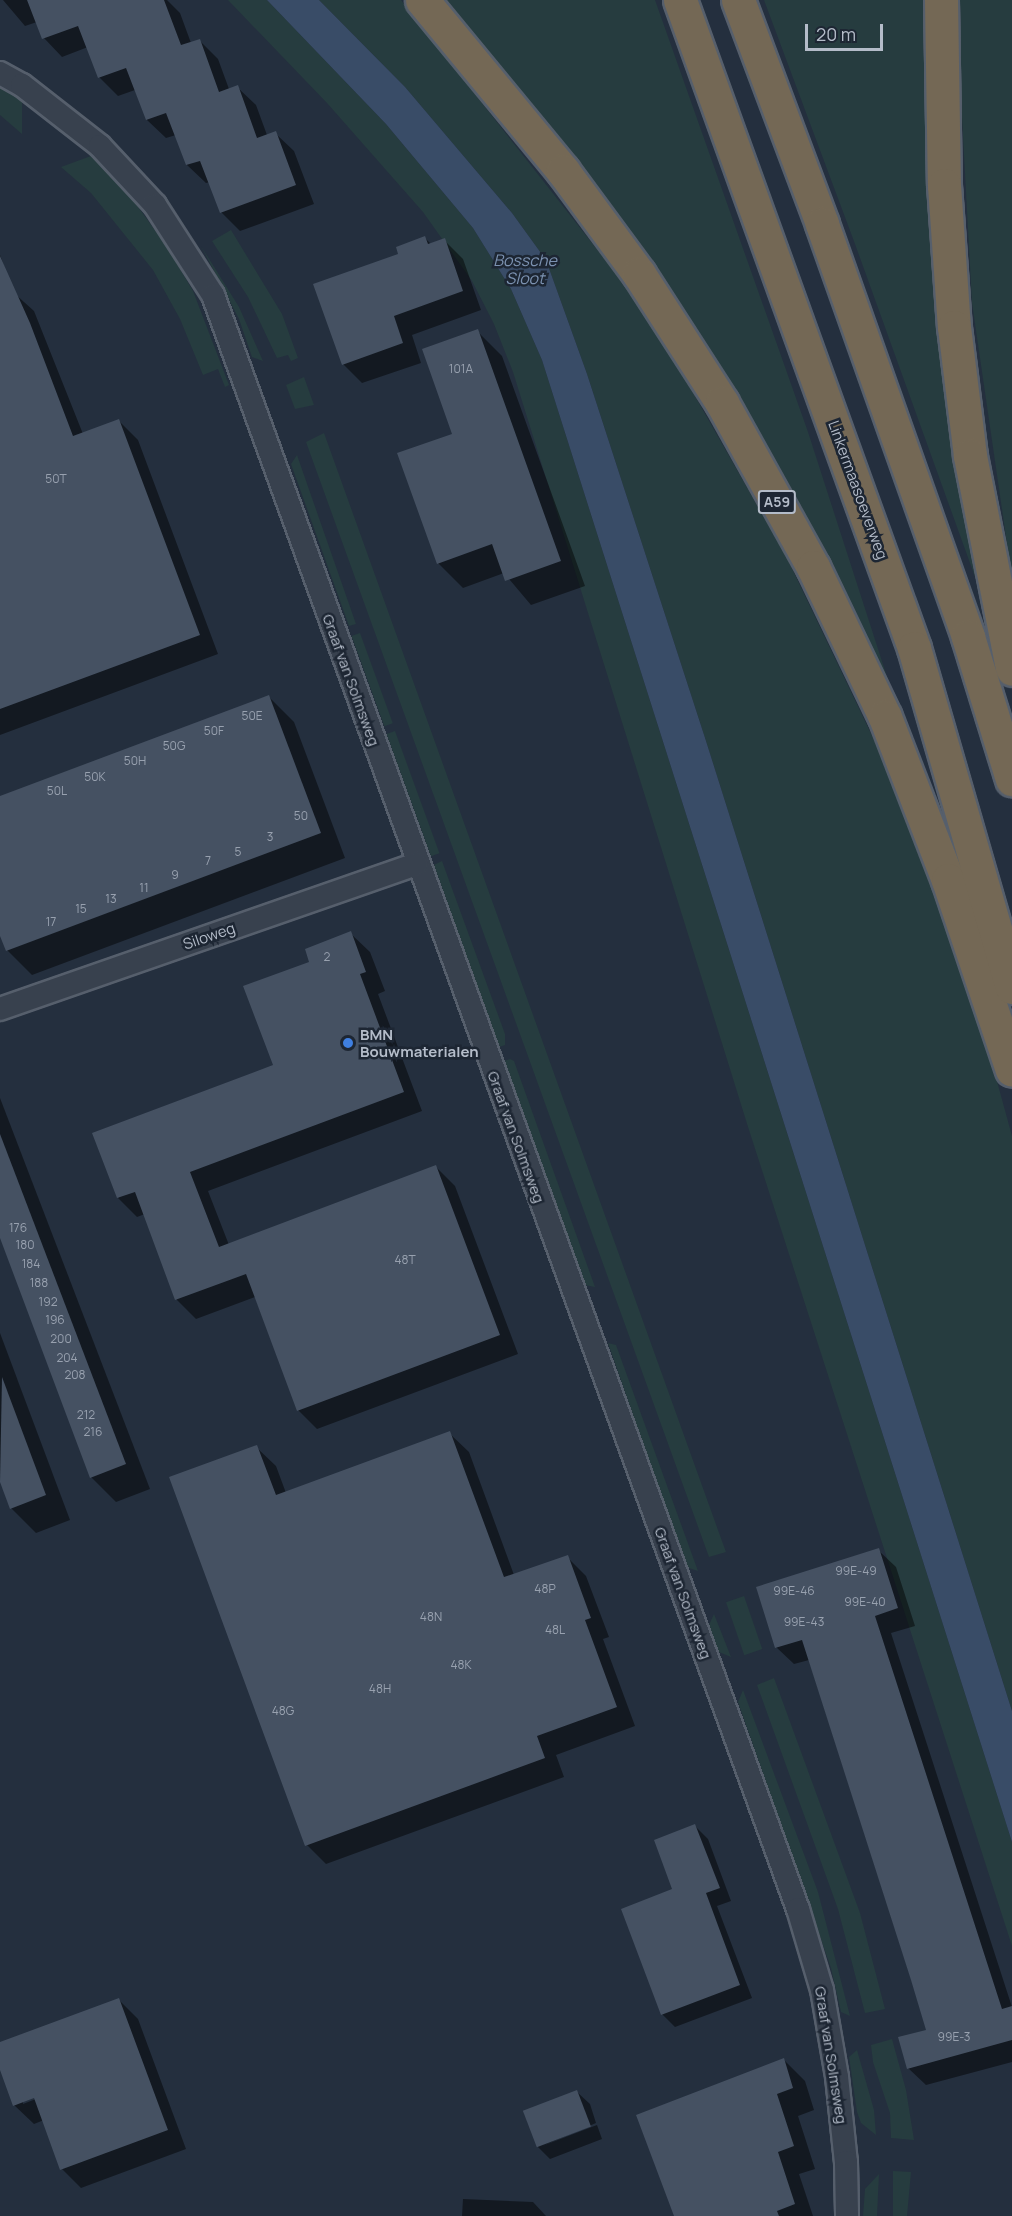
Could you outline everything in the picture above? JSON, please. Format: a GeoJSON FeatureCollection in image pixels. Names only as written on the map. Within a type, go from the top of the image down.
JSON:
{"type":"FeatureCollection","features":[{"type":"Feature","properties":{"kind":"highway","name":"A59"},"geometry":{"type":"LineString","coordinates":[[422,0],[563,171],[639,274],[722,403],[790,526],[885,717],[948,880],[1012,1070]]}},
{"type":"Feature","properties":{"kind":"highway","name":"Linkermaasoeverweg"},"geometry":{"type":"LineString","coordinates":[[680,0],[915,648],[1012,987]]}},
{"type":"Feature","properties":{"kind":"highway"},"geometry":{"type":"LineString","coordinates":[[738,0],[822,224],[956,603],[1012,779]]}},
{"type":"Feature","properties":{"kind":"highway"},"geometry":{"type":"LineString","coordinates":[[941,0],[944,185],[954,327],[970,456],[1012,669]]}},
{"type":"Feature","properties":{"kind":"street","name":"Graaf van Solmsweg"},"geometry":{"type":"LineString","coordinates":[[0,74],[22,85],[100,146],[155,205],[213,295],[417,864],[798,1909],[822,1990],[837,2077],[846,2162],[847,2216]]}},
{"type":"Feature","properties":{"kind":"street","name":"Siloweg"},"geometry":{"type":"LineString","coordinates":[[0,1009],[417,864]]}},
{"type":"Feature","properties":{"kind":"green space"},"geometry":{"type":"Polygon","coordinates":[[[228,0],[267,0],[386,124],[473,228],[511,289],[542,360],[1012,1842],[1012,1946],[749,1130],[513,372],[494,324],[472,281],[423,212],[327,103],[228,0]]]}},
{"type":"Feature","properties":{"kind":"green space"},"geometry":{"type":"Polygon","coordinates":[[[319,0],[401,0],[614,271],[672,356],[785,554],[898,790],[981,1023],[1012,1136],[1012,1711],[706,741],[587,374],[546,260],[512,213],[405,87],[319,0]]]}},
{"type":"Feature","properties":{"kind":"green space"},"geometry":{"type":"Polygon","coordinates":[[[440,0],[655,0],[808,432],[920,779],[618,229],[510,81],[440,0]]]}},
{"type":"Feature","properties":{"kind":"green space"},"geometry":{"type":"Polygon","coordinates":[[[764,0],[932,0],[997,638],[855,244],[764,0]]]}},
{"type":"Feature","properties":{"kind":"green space"},"geometry":{"type":"Polygon","coordinates":[[[960,0],[1012,0],[1012,578],[972,303],[961,99],[960,0]]]}},
{"type":"Feature","properties":{"kind":"green space"},"geometry":{"type":"Polygon","coordinates":[[[0,87],[22,101],[22,134],[0,115],[0,87]]]}},
{"type":"Feature","properties":{"kind":"green space"},"geometry":{"type":"Polygon","coordinates":[[[91,156],[136,204],[167,247],[193,291],[229,385],[225,387],[218,369],[203,375],[180,319],[153,270],[91,193],[61,167],[91,156]]]}},
{"type":"Feature","properties":{"kind":"green space"},"geometry":{"type":"Polygon","coordinates":[[[231,230],[282,314],[298,358],[291,361],[288,355],[277,358],[248,297],[212,241],[231,230]]]}},
{"type":"Feature","properties":{"kind":"green space"},"geometry":{"type":"Polygon","coordinates":[[[201,246],[239,307],[263,361],[252,357],[239,319],[201,246]]]}},
{"type":"Feature","properties":{"kind":"green space"},"geometry":{"type":"Polygon","coordinates":[[[304,377],[314,405],[295,409],[286,385],[304,377]]]}},
{"type":"Feature","properties":{"kind":"green space"},"geometry":{"type":"Polygon","coordinates":[[[324,433],[726,1552],[709,1557],[306,442],[324,433]]]}},
{"type":"Feature","properties":{"kind":"green space"},"geometry":{"type":"Polygon","coordinates":[[[297,455],[356,624],[349,626],[291,464],[297,455]]]}},
{"type":"Feature","properties":{"kind":"green space"},"geometry":{"type":"Polygon","coordinates":[[[360,633],[393,723],[384,726],[352,636],[360,633]]]}},
{"type":"Feature","properties":{"kind":"green space"},"geometry":{"type":"Polygon","coordinates":[[[395,731],[439,853],[431,856],[387,734],[395,731]]]}},
{"type":"Feature","properties":{"kind":"green space"},"geometry":{"type":"Polygon","coordinates":[[[442,861],[505,1034],[505,1045],[499,1047],[434,865],[442,861]]]}},
{"type":"Feature","properties":{"kind":"green space"},"geometry":{"type":"Polygon","coordinates":[[[510,1059],[514,1061],[595,1287],[585,1285],[504,1061],[510,1059]]]}},
{"type":"Feature","properties":{"kind":"green space"},"geometry":{"type":"Polygon","coordinates":[[[608,1343],[616,1345],[698,1571],[686,1567],[608,1343]]]}},
{"type":"Feature","properties":{"kind":"green space"},"geometry":{"type":"Polygon","coordinates":[[[744,1596],[762,1649],[744,1655],[726,1602],[744,1596]]]}},
{"type":"Feature","properties":{"kind":"green space"},"geometry":{"type":"Polygon","coordinates":[[[714,1614],[731,1657],[719,1652],[709,1625],[714,1614]]]}},
{"type":"Feature","properties":{"kind":"green space"},"geometry":{"type":"Polygon","coordinates":[[[774,1678],[860,1913],[885,2009],[865,2013],[838,1909],[757,1685],[774,1678]]]}},
{"type":"Feature","properties":{"kind":"green space"},"geometry":{"type":"Polygon","coordinates":[[[743,1690],[818,1892],[850,2016],[841,2012],[831,1968],[738,1702],[743,1690]]]}},
{"type":"Feature","properties":{"kind":"green space"},"geometry":{"type":"Polygon","coordinates":[[[892,2039],[906,2090],[914,2140],[891,2138],[890,2113],[873,2062],[871,2045],[892,2039]]]}},
{"type":"Feature","properties":{"kind":"green space"},"geometry":{"type":"Polygon","coordinates":[[[857,2050],[874,2110],[876,2135],[861,2123],[857,2112],[849,2057],[857,2050]]]}},
{"type":"Feature","properties":{"kind":"green space"},"geometry":{"type":"Polygon","coordinates":[[[893,2171],[911,2172],[907,2216],[893,2216],[893,2171]]]}},
{"type":"Feature","properties":{"kind":"green space"},"geometry":{"type":"Polygon","coordinates":[[[879,2174],[877,2216],[863,2216],[865,2189],[879,2174]]]}},
{"type":"Feature","properties":{"kind":"water","name":"Bossche Sloot"},"geometry":{"type":"Polygon","coordinates":[[[267,0],[319,0],[405,87],[512,213],[546,260],[587,374],[706,741],[1012,1711],[1012,1842],[542,360],[511,289],[473,228],[386,124],[267,0]]]}},
{"type":"Feature","properties":{"kind":"building"},"geometry":{"type":"Polygon","coordinates":[[[27,0],[164,0],[181,45],[200,39],[219,92],[238,85],[257,138],[276,131],[296,185],[220,213],[200,161],[186,165],[166,113],[146,120],[126,68],[98,78],[78,26],[42,39],[27,0]]]}},
{"type":"Feature","properties":{"kind":"building"},"geometry":{"type":"Polygon","coordinates":[[[425,236],[428,244],[445,238],[463,291],[394,316],[403,343],[342,365],[313,284],[398,254],[396,247],[425,236]]]}},
{"type":"Feature","properties":{"kind":"building"},"geometry":{"type":"Polygon","coordinates":[[[0,256],[30,323],[73,436],[119,419],[200,635],[0,709],[0,256]]]}},
{"type":"Feature","properties":{"kind":"building"},"geometry":{"type":"Polygon","coordinates":[[[478,329],[561,561],[505,581],[492,544],[437,564],[397,453],[452,434],[422,349],[478,329]]]}},
{"type":"Feature","properties":{"kind":"building"},"geometry":{"type":"Polygon","coordinates":[[[269,695],[321,833],[6,951],[0,936],[0,796],[269,695]]]}},
{"type":"Feature","properties":{"kind":"building"},"geometry":{"type":"Polygon","coordinates":[[[351,931],[366,972],[360,974],[404,1092],[190,1172],[219,1247],[436,1165],[500,1335],[297,1411],[246,1274],[175,1300],[135,1192],[117,1198],[92,1133],[273,1065],[243,986],[309,962],[305,949],[351,931]]]}},
{"type":"Feature","properties":{"kind":"building"},"geometry":{"type":"Polygon","coordinates":[[[0,1134],[126,1464],[90,1478],[0,1238],[0,1134]]]}},
{"type":"Feature","properties":{"kind":"building"},"geometry":{"type":"Polygon","coordinates":[[[2,1377],[46,1495],[10,1509],[0,1482],[2,1377]]]}},
{"type":"Feature","properties":{"kind":"building"},"geometry":{"type":"Polygon","coordinates":[[[450,1431],[504,1577],[568,1555],[591,1618],[585,1620],[617,1707],[537,1736],[545,1758],[305,1846],[169,1477],[257,1445],[276,1495],[450,1431]]]}},
{"type":"Feature","properties":{"kind":"building"},"geometry":{"type":"Polygon","coordinates":[[[879,1548],[898,1608],[875,1616],[1002,2009],[1012,2006],[1012,2040],[907,2069],[898,2037],[926,2030],[911,1980],[802,1640],[775,1648],[756,1587],[879,1548]]]}},
{"type":"Feature","properties":{"kind":"building"},"geometry":{"type":"Polygon","coordinates":[[[695,1824],[720,1888],[706,1893],[740,1985],[661,2015],[621,1909],[672,1889],[654,1840],[695,1824]]]}},
{"type":"Feature","properties":{"kind":"building"},"geometry":{"type":"Polygon","coordinates":[[[119,1998],[168,2130],[60,2170],[34,2098],[13,2106],[0,2070],[0,2042],[119,1998]]]}},
{"type":"Feature","properties":{"kind":"building"},"geometry":{"type":"Polygon","coordinates":[[[784,2058],[793,2088],[777,2094],[794,2146],[778,2152],[795,2204],[777,2211],[779,2216],[674,2216],[636,2115],[784,2058]]]}},
{"type":"Feature","properties":{"kind":"building"},"geometry":{"type":"Polygon","coordinates":[[[577,2090],[591,2126],[537,2147],[523,2111],[577,2090]]]}},
{"type":"Feature","properties":{"kind":"place","name":"BMN Bouwmaterialen"},"geometry":{"type":"Point","coordinates":[348,1043]}}]}
